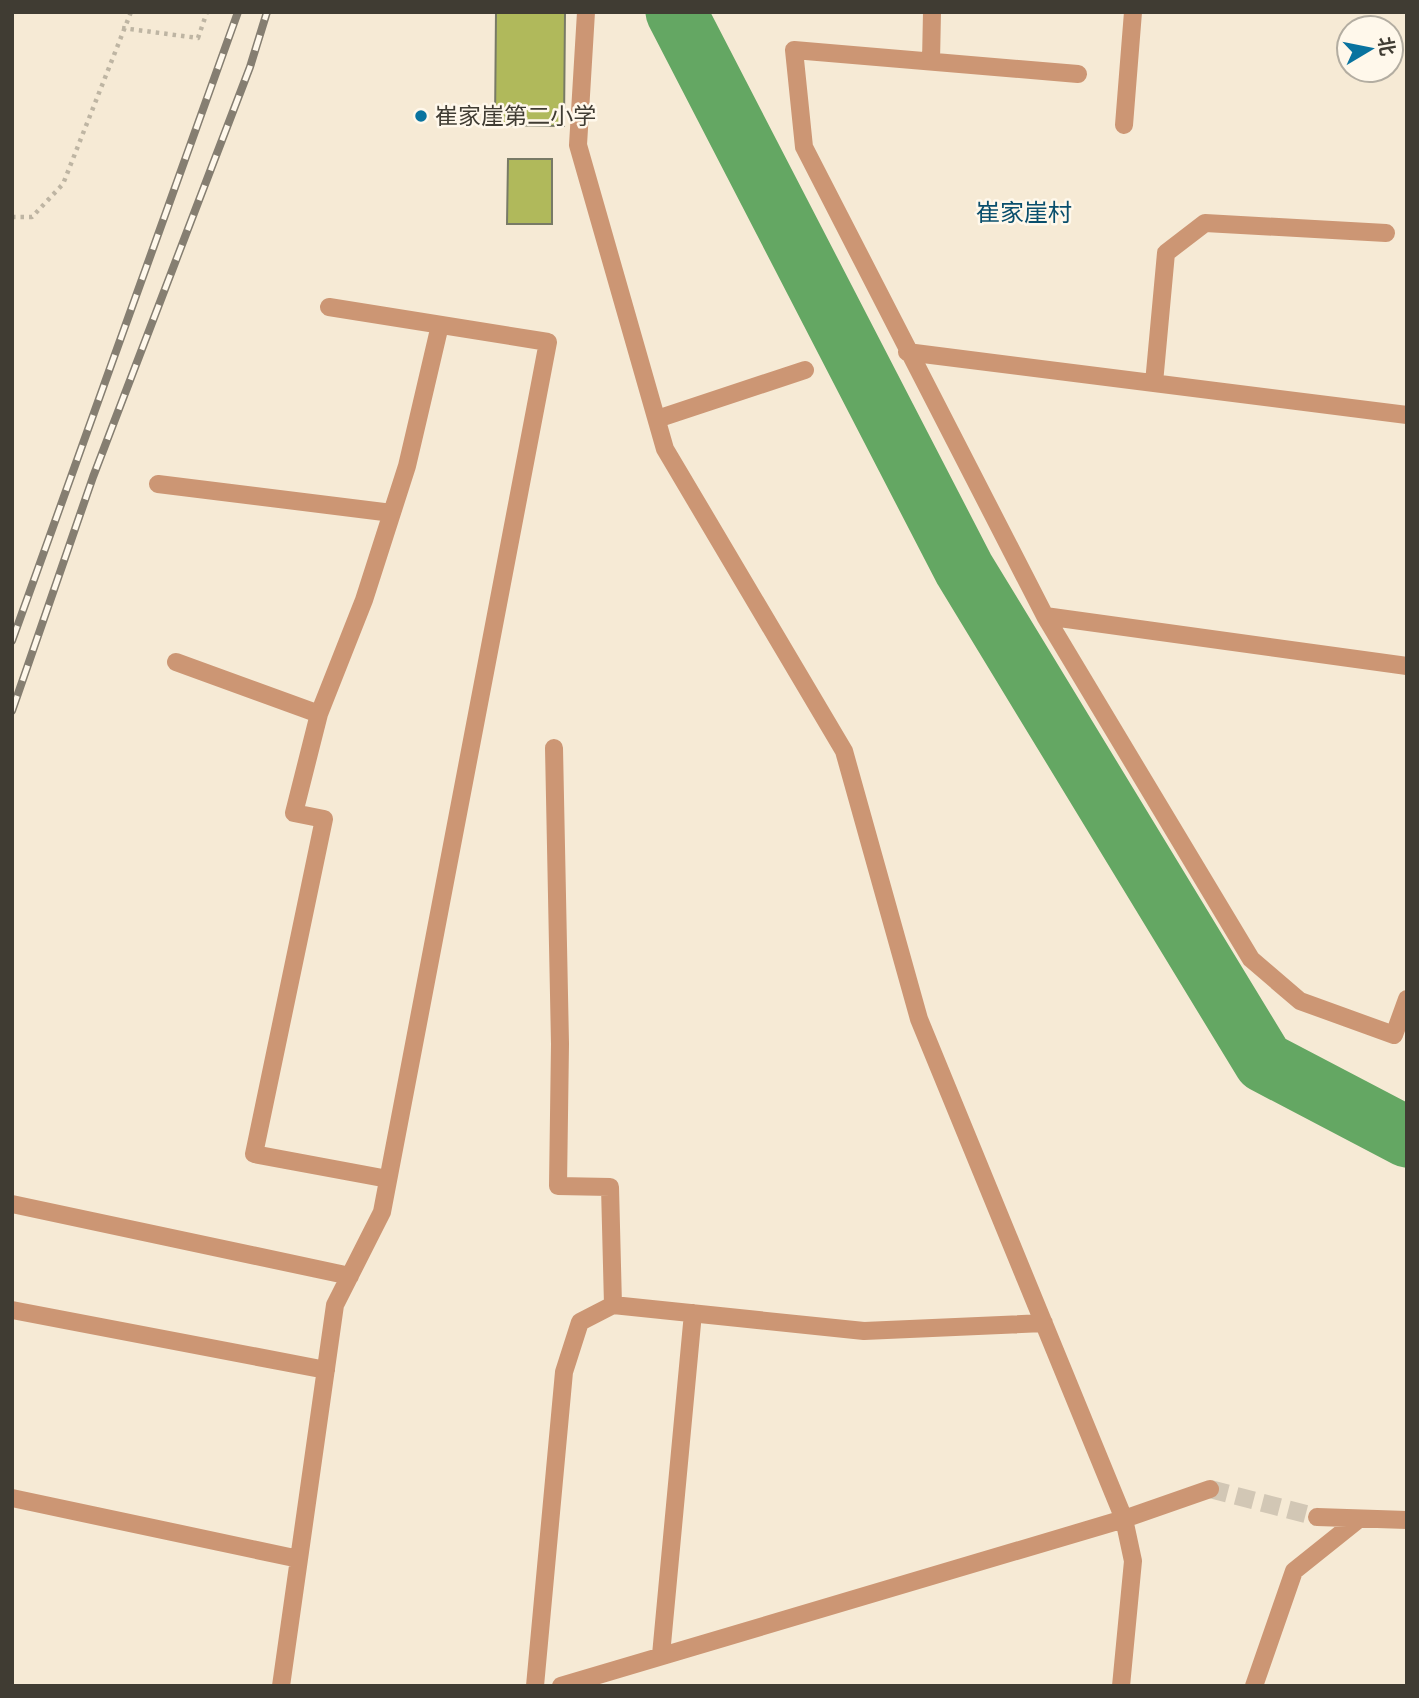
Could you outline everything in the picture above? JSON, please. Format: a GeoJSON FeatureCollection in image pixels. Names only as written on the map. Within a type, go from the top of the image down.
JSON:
{"type":"FeatureCollection","features":[{"type":"Feature","properties":{"kind":"street"},"geometry":{"type":"LineString","coordinates":[[586,12],[579,145],[665,449],[844,751],[919,1019],[1124,1519],[1133,1561],[1121,1686]]}},
{"type":"Feature","properties":{"kind":"street"},"geometry":{"type":"LineString","coordinates":[[931,61],[932,12]]}},
{"type":"Feature","properties":{"kind":"street"},"geometry":{"type":"LineString","coordinates":[[1125,125],[1133,12]]}},
{"type":"Feature","properties":{"kind":"street"},"geometry":{"type":"LineString","coordinates":[[1078,74],[794,50],[804,147],[907,352],[1045,616],[1251,959],[1300,1001],[1394,1035],[1407,999]]}},
{"type":"Feature","properties":{"kind":"street"},"geometry":{"type":"LineString","coordinates":[[1154,383],[1166,253],[1205,223],[1387,233]]}},
{"type":"Feature","properties":{"kind":"street"},"geometry":{"type":"LineString","coordinates":[[281,1686],[335,1306],[382,1212],[548,342],[329,307]]}},
{"type":"Feature","properties":{"kind":"street"},"geometry":{"type":"LineString","coordinates":[[388,1179],[254,1154],[324,819],[294,813],[319,714],[364,600],[407,466],[440,325]]}},
{"type":"Feature","properties":{"kind":"street"},"geometry":{"type":"LineString","coordinates":[[907,352],[1407,415]]}},
{"type":"Feature","properties":{"kind":"street"},"geometry":{"type":"LineString","coordinates":[[657,419],[804,370]]}},
{"type":"Feature","properties":{"kind":"street"},"geometry":{"type":"LineString","coordinates":[[158,484],[392,513]]}},
{"type":"Feature","properties":{"kind":"street"},"geometry":{"type":"LineString","coordinates":[[1045,616],[1407,666]]}},
{"type":"Feature","properties":{"kind":"street"},"geometry":{"type":"LineString","coordinates":[[176,662],[319,714]]}},
{"type":"Feature","properties":{"kind":"street"},"geometry":{"type":"LineString","coordinates":[[554,748],[560,1044],[558,1186],[610,1187],[613,1305]]}},
{"type":"Feature","properties":{"kind":"street"},"geometry":{"type":"LineString","coordinates":[[12,1204],[350,1276]]}},
{"type":"Feature","properties":{"kind":"street"},"geometry":{"type":"LineString","coordinates":[[535,1686],[564,1372],[580,1322],[613,1305],[864,1331],[1044,1323]]}},
{"type":"Feature","properties":{"kind":"street"},"geometry":{"type":"LineString","coordinates":[[12,1310],[326,1370]]}},
{"type":"Feature","properties":{"kind":"street"},"geometry":{"type":"LineString","coordinates":[[661,1655],[693,1313]]}},
{"type":"Feature","properties":{"kind":"street"},"geometry":{"type":"LineString","coordinates":[[561,1686],[1124,1519],[1210,1489]]}},
{"type":"Feature","properties":{"kind":"street"},"geometry":{"type":"LineString","coordinates":[[12,1498],[299,1559]]}},
{"type":"Feature","properties":{"kind":"street"},"geometry":{"type":"LineString","coordinates":[[1317,1517],[1407,1520]]}},
{"type":"Feature","properties":{"kind":"street"},"geometry":{"type":"LineString","coordinates":[[1254,1686],[1294,1571],[1359,1518]]}},
{"type":"Feature","properties":{"kind":"path"},"geometry":{"type":"LineString","coordinates":[[12,217],[32,217],[63,184],[122,28],[131,12]]}},
{"type":"Feature","properties":{"kind":"path"},"geometry":{"type":"LineString","coordinates":[[122,28],[198,38],[207,12]]}},
{"type":"Feature","properties":{"kind":"building"},"geometry":{"type":"Polygon","coordinates":[[[496,12],[565,12],[564,126],[495,125],[496,12]]]}},
{"type":"Feature","properties":{"kind":"building"},"geometry":{"type":"Polygon","coordinates":[[[508,159],[552,159],[552,224],[507,224],[508,159]]]}},
{"type":"Feature","properties":{"kind":"waterway"},"geometry":{"type":"LineString","coordinates":[[676,12],[964,569],[1264,1062],[1407,1137]]}},
{"type":"Feature","properties":{"kind":"tunnel"},"geometry":{"type":"LineString","coordinates":[[1210,1489],[1317,1517]]}},
{"type":"Feature","properties":{"kind":"railway"},"geometry":{"type":"LineString","coordinates":[[12,641],[238,12]]}},
{"type":"Feature","properties":{"kind":"railway"},"geometry":{"type":"LineString","coordinates":[[12,711],[93,477],[250,67],[267,12]]}},
{"type":"Feature","properties":{"kind":"place","name":"崔家崖第二小学"},"geometry":{"type":"Point","coordinates":[421,116]}},
{"type":"Feature","properties":{"kind":"district","name":"崔家崖村"},"geometry":{"type":"Point","coordinates":[1024,213]}}]}
